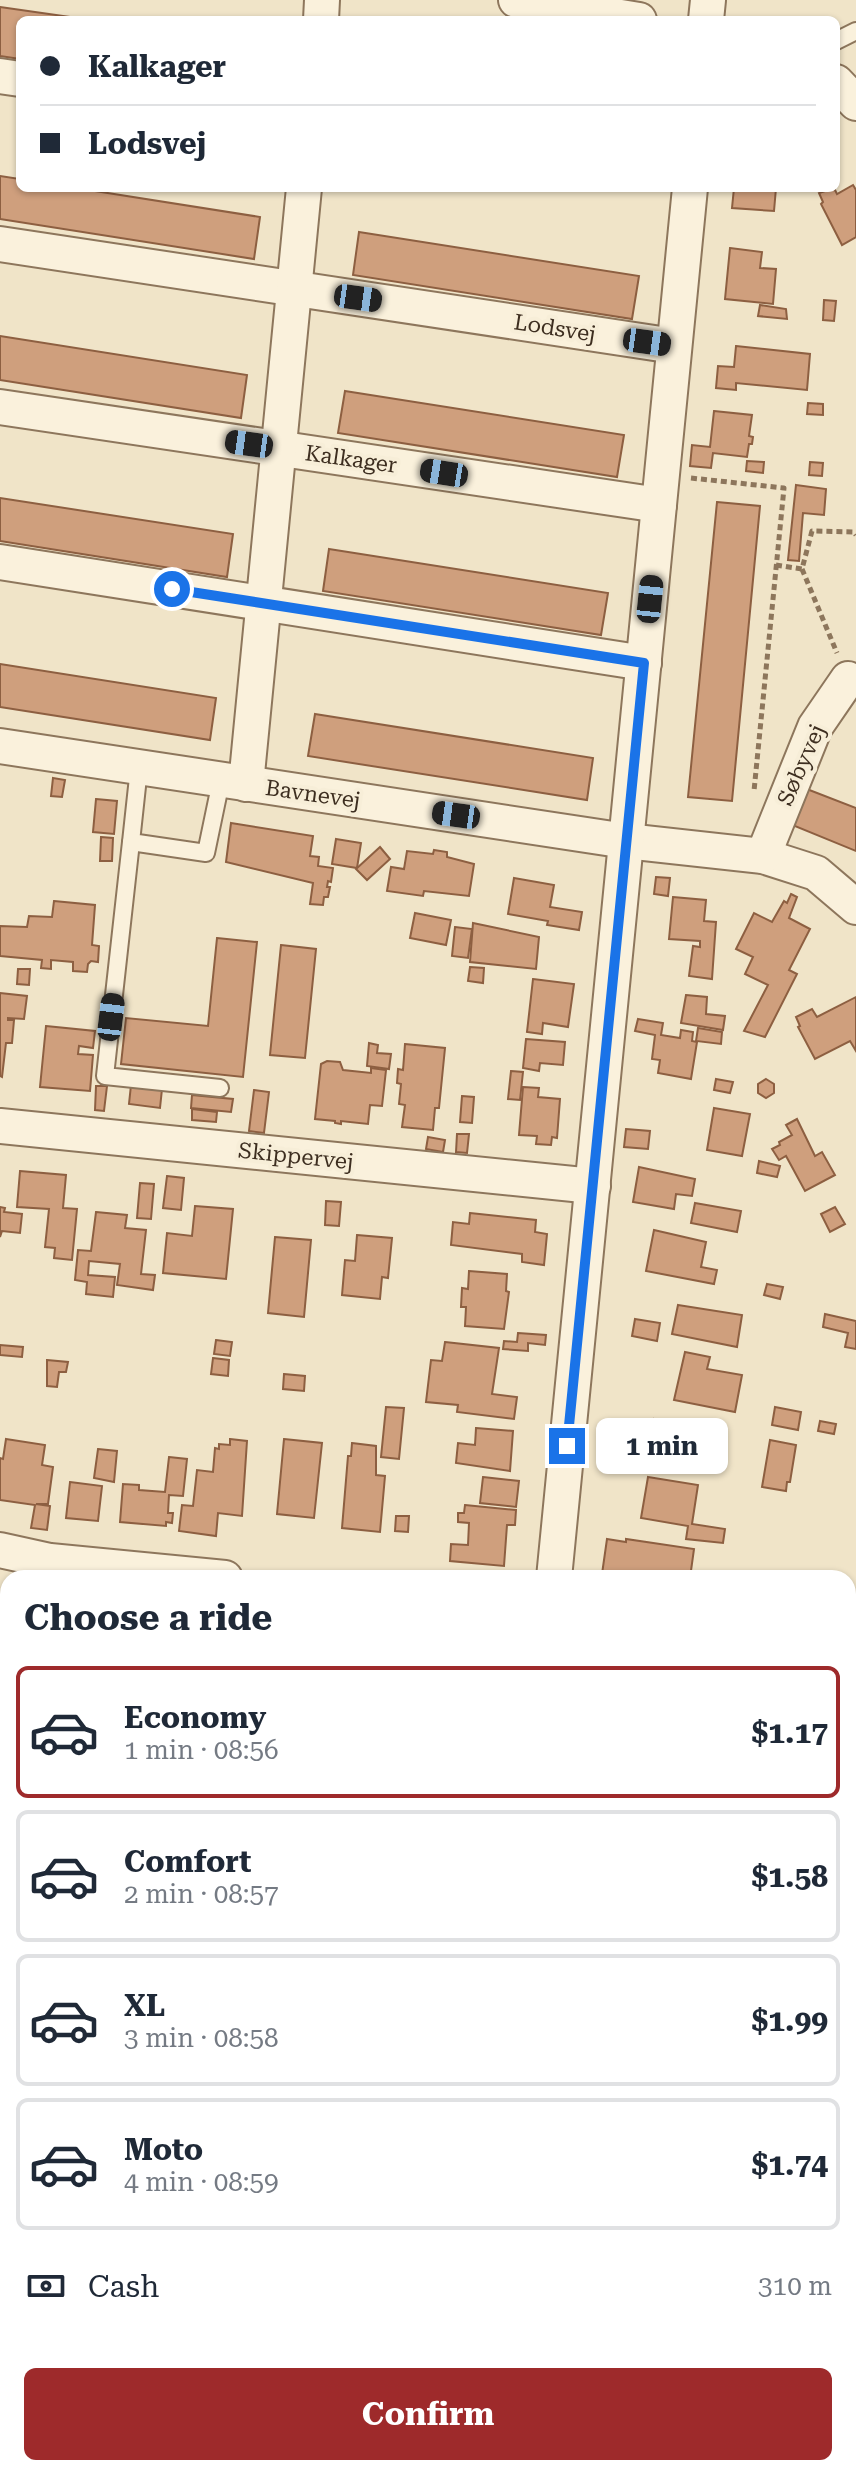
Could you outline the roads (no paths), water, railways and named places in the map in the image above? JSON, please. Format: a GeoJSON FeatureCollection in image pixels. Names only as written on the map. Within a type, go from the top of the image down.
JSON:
{"type":"FeatureCollection","features":[{"type":"Feature","properties":{"kind":"street"},"geometry":{"type":"LineString","coordinates":[[516,0],[614,16]]}},
{"type":"Feature","properties":{"kind":"street"},"geometry":{"type":"LineString","coordinates":[[840,86],[856,103]]}},
{"type":"Feature","properties":{"kind":"street","name":"Kalkager"},"geometry":{"type":"LineString","coordinates":[[234,782],[264,603],[304,192]]}},
{"type":"Feature","properties":{"kind":"street"},"geometry":{"type":"LineString","coordinates":[[555,1570],[688,192]]}},
{"type":"Feature","properties":{"kind":"street"},"geometry":{"type":"LineString","coordinates":[[0,244],[295,288]]}},
{"type":"Feature","properties":{"kind":"street","name":"Lodsvej"},"geometry":{"type":"LineString","coordinates":[[295,288],[674,346]]}},
{"type":"Feature","properties":{"kind":"street","name":"Kalkager"},"geometry":{"type":"LineString","coordinates":[[0,407],[471,477],[661,490]]}},
{"type":"Feature","properties":{"kind":"street"},"geometry":{"type":"LineString","coordinates":[[0,562],[644,663]]}},
{"type":"Feature","properties":{"kind":"street","name":"Søbyvej"},"geometry":{"type":"LineString","coordinates":[[763,856],[815,727],[848,679]]}},
{"type":"Feature","properties":{"kind":"street","name":"Bavnevej"},"geometry":{"type":"LineString","coordinates":[[0,746],[626,841]]}},
{"type":"Feature","properties":{"kind":"street"},"geometry":{"type":"LineString","coordinates":[[626,841],[763,856],[816,873],[856,907]]}},
{"type":"Feature","properties":{"kind":"street","name":"Skippervej"},"geometry":{"type":"LineString","coordinates":[[0,1126],[593,1186]]}},
{"type":"Feature","properties":{"kind":"street"},"geometry":{"type":"LineString","coordinates":[[0,1550],[50,1561],[143,1570]]}},
{"type":"Feature","properties":{"kind":"lane"},"geometry":{"type":"LineString","coordinates":[[139,768],[105,1076],[220,1088]]}},
{"type":"Feature","properties":{"kind":"lane"},"geometry":{"type":"LineString","coordinates":[[131,842],[206,853],[234,782]]}}]}
